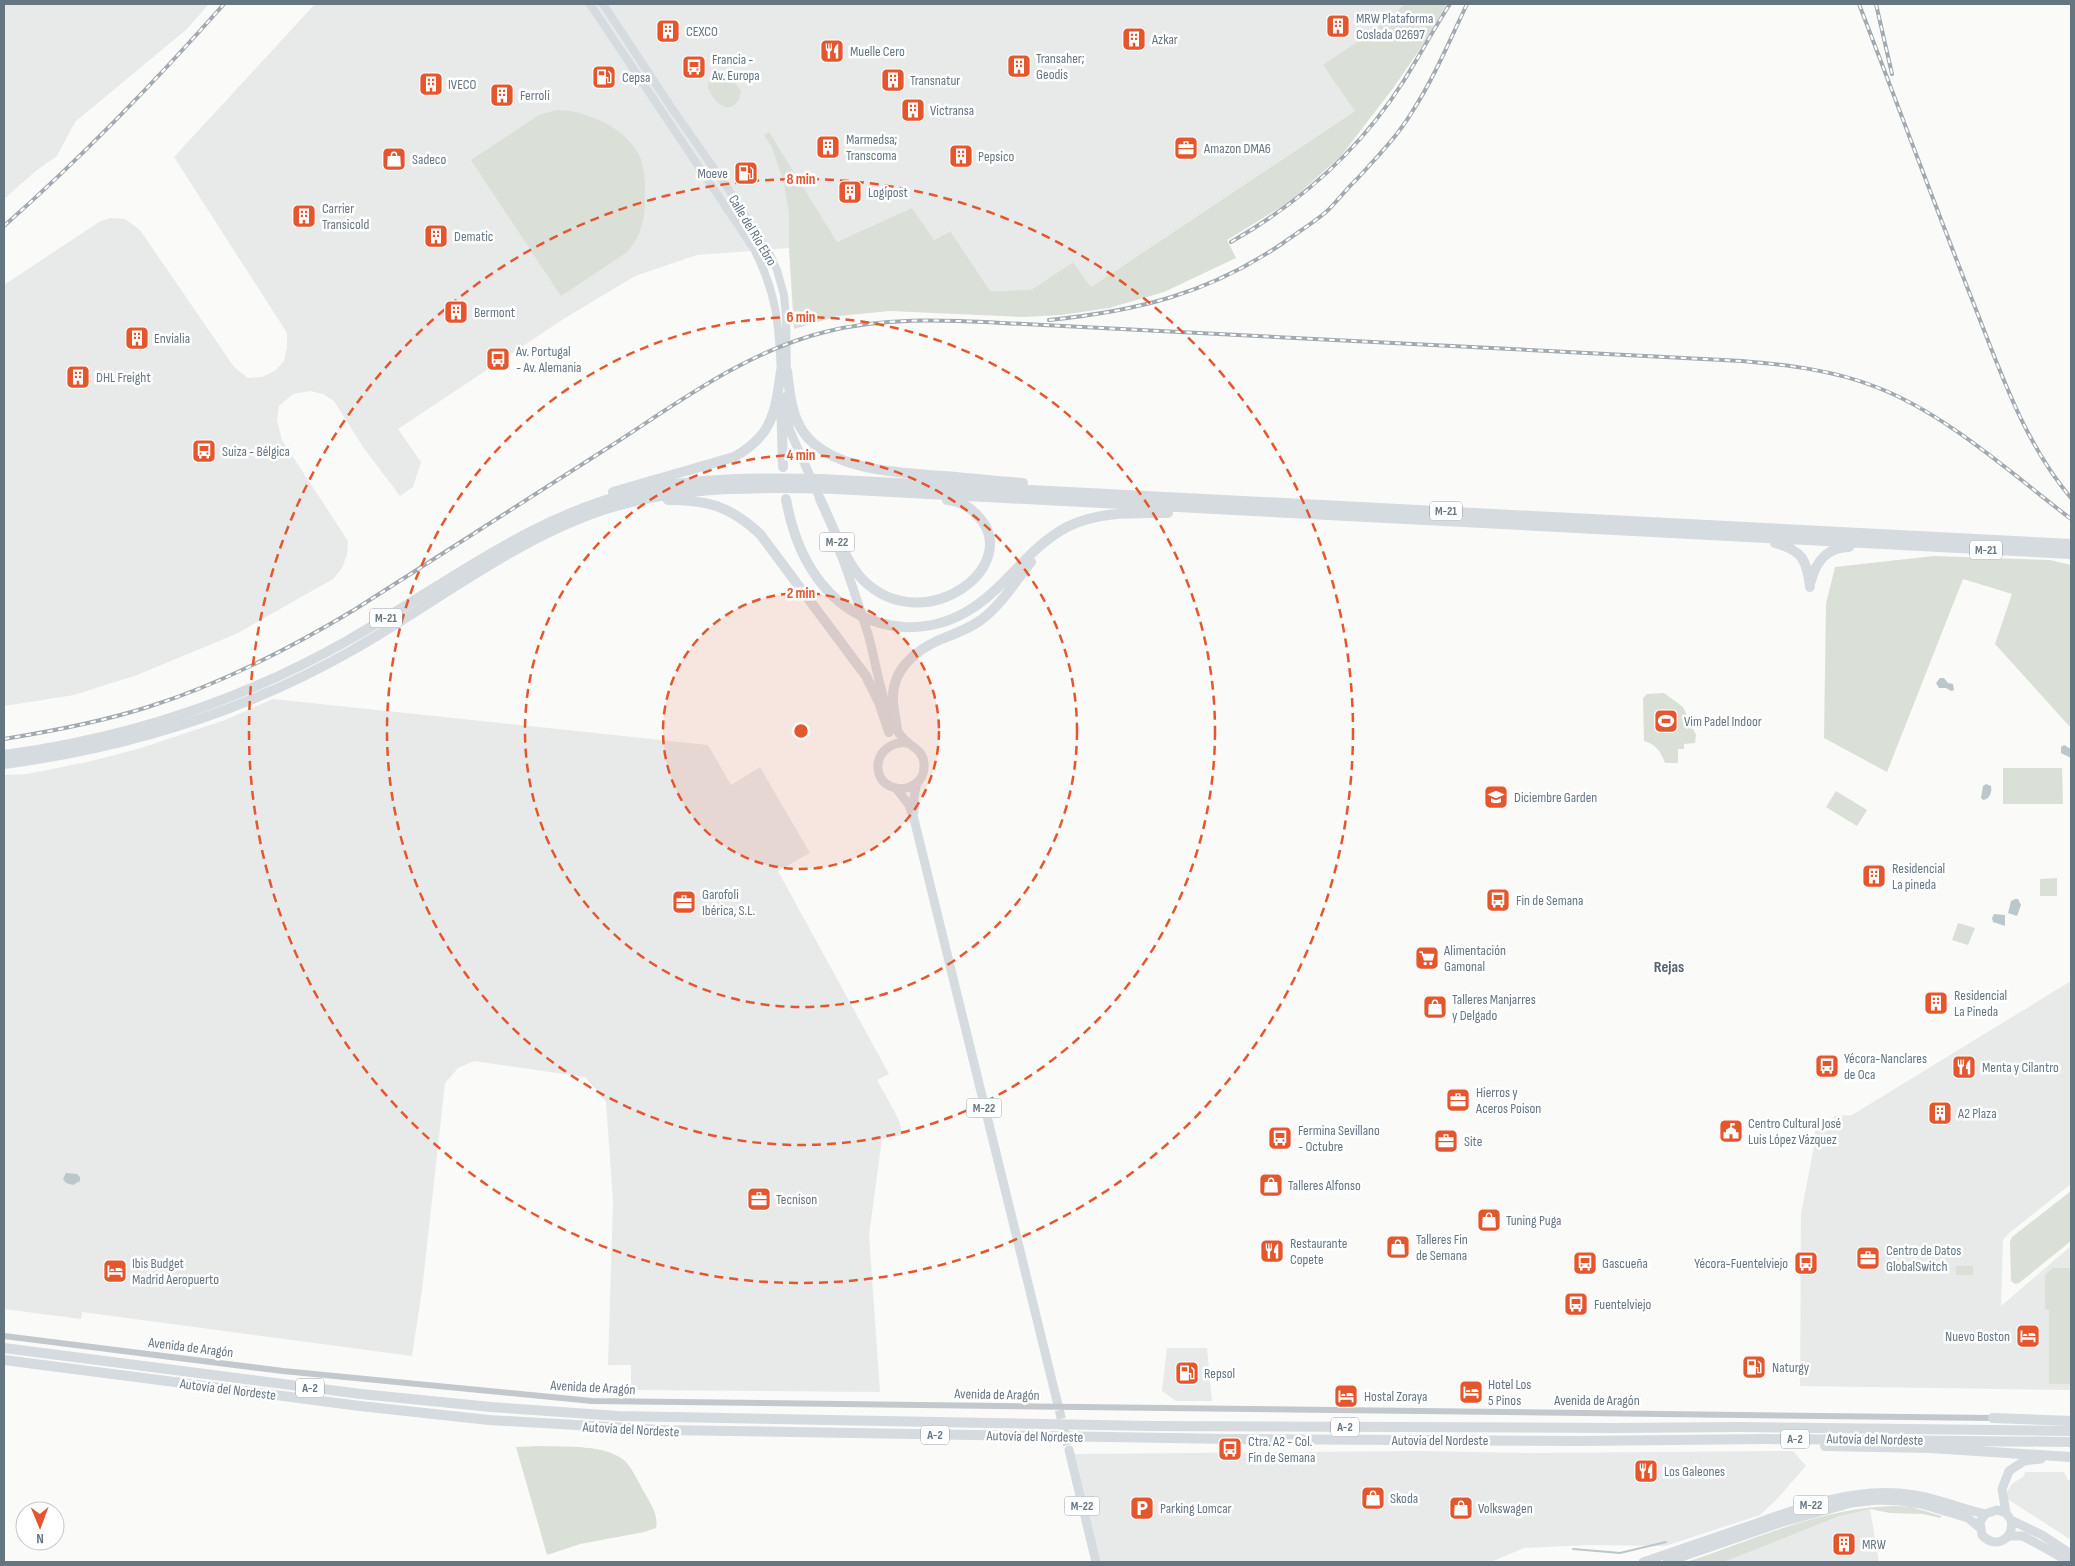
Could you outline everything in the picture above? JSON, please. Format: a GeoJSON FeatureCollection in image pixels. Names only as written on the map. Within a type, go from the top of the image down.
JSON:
{"type":"FeatureCollection","features":[{"type":"Feature","properties":{"kind":"highway"},"geometry":{"type":"LineString","coordinates":[[784,371],[792,405],[803,431],[821,448],[844,461],[891,472],[1051,485],[1146,496]]}},
{"type":"Feature","properties":{"kind":"highway"},"geometry":{"type":"LineString","coordinates":[[528,532],[557,514],[607,494],[634,484],[734,457],[746,450],[767,430],[784,371]]}},
{"type":"Feature","properties":{"kind":"highway"},"geometry":{"type":"LineString","coordinates":[[781,396],[783,467]]}},
{"type":"Feature","properties":{"kind":"highway","name":"M-21"},"geometry":{"type":"LineString","coordinates":[[4,755],[70,744],[137,728],[215,703],[273,679],[353,638],[528,532],[580,510],[636,492],[714,479],[835,491],[1279,512],[2071,554]]}},
{"type":"Feature","properties":{"kind":"highway","name":"M-21"},"geometry":{"type":"LineString","coordinates":[[4,764],[43,759],[139,738],[173,728],[247,701],[350,652],[502,559],[563,528],[611,508],[638,501],[707,490],[820,479],[2071,544]]}},
{"type":"Feature","properties":{"kind":"highway"},"geometry":{"type":"LineString","coordinates":[[820,499],[853,567],[872,588],[895,600],[918,603],[944,598],[965,587],[983,566],[989,550],[986,526],[973,510],[962,503],[934,498],[835,491]]}},
{"type":"Feature","properties":{"kind":"highway"},"geometry":{"type":"LineString","coordinates":[[786,499],[792,526],[802,553],[826,589],[852,612],[885,625],[912,627],[926,626],[953,619],[966,613],[990,595],[1035,551],[1068,527],[1088,519],[1127,513],[1279,512]]}},
{"type":"Feature","properties":{"kind":"highway"},"geometry":{"type":"LineString","coordinates":[[563,528],[668,500],[691,500],[712,504],[730,511],[745,520],[760,534],[866,676],[893,731]]}},
{"type":"Feature","properties":{"kind":"highway"},"geometry":{"type":"LineString","coordinates":[[1692,534],[1729,540],[1774,542],[1788,546],[1798,552],[1806,563],[1810,587],[1814,570],[1828,553],[1840,548],[1902,545]]}},
{"type":"Feature","properties":{"kind":"highway"},"geometry":{"type":"LineString","coordinates":[[893,731],[894,686],[907,661],[927,646],[970,626],[986,616],[1056,535]]}},
{"type":"Feature","properties":{"kind":"highway","name":"Autovía del Nordeste"},"geometry":{"type":"LineString","coordinates":[[4,1348],[361,1394],[491,1407],[618,1416],[1162,1426],[1740,1427],[2071,1431]]}},
{"type":"Feature","properties":{"kind":"highway","name":"Autovía del Nordeste"},"geometry":{"type":"LineString","coordinates":[[4,1360],[370,1407],[489,1420],[617,1429],[713,1432],[1580,1441],[1766,1438],[2071,1442]]}},
{"type":"Feature","properties":{"kind":"highway"},"geometry":{"type":"LineString","coordinates":[[1993,1418],[2071,1419]]}},
{"type":"Feature","properties":{"kind":"highway"},"geometry":{"type":"LineString","coordinates":[[1580,1441],[1597,1444],[2006,1445],[2025,1445],[2036,1441]]}},
{"type":"Feature","properties":{"kind":"highway"},"geometry":{"type":"LineString","coordinates":[[1767,1443],[1930,1448],[2071,1458]]}},
{"type":"Feature","properties":{"kind":"main road","name":"Calle del Río Ebro"},"geometry":{"type":"LineString","coordinates":[[590,4],[754,249],[764,268],[774,299],[778,323],[790,431]]}},
{"type":"Feature","properties":{"kind":"main road","name":"Calle del Río Ebro"},"geometry":{"type":"LineString","coordinates":[[604,4],[673,110],[731,193],[770,255],[777,270],[784,295],[784,371],[781,396],[790,431]]}},
{"type":"Feature","properties":{"kind":"main road"},"geometry":{"type":"LineString","coordinates":[[608,4],[634,49]]}},
{"type":"Feature","properties":{"kind":"main road","name":"M-22"},"geometry":{"type":"LineString","coordinates":[[790,431],[820,499],[868,634],[893,731],[886,748],[879,758],[879,772],[885,782],[896,788],[909,805],[914,819],[1056,1397]]}},
{"type":"Feature","properties":{"kind":"main road","name":"M-22"},"geometry":{"type":"LineString","coordinates":[[893,731],[918,749],[924,758],[924,773],[917,782],[914,797],[914,819]]}},
{"type":"Feature","properties":{"kind":"main road"},"geometry":{"type":"LineString","coordinates":[[886,748],[900,742],[908,743]]}},
{"type":"Feature","properties":{"kind":"main road"},"geometry":{"type":"LineString","coordinates":[[896,788],[904,788],[917,782]]}},
{"type":"Feature","properties":{"kind":"main road","name":"M-22"},"geometry":{"type":"LineString","coordinates":[[1069,1450],[1096,1562]]}},
{"type":"Feature","properties":{"kind":"main road"},"geometry":{"type":"LineString","coordinates":[[2009,1536],[2012,1526],[2002,1489],[2008,1472],[2015,1465],[2033,1459],[2071,1458]]}},
{"type":"Feature","properties":{"kind":"main road","name":"M-22"},"geometry":{"type":"LineString","coordinates":[[1643,1562],[1781,1514],[1850,1495],[1877,1492],[1901,1493],[1930,1498],[1985,1514]]}},
{"type":"Feature","properties":{"kind":"main road","name":"M-22"},"geometry":{"type":"LineString","coordinates":[[1667,1562],[1783,1522],[1852,1503],[1884,1500],[1921,1504],[1968,1518],[1979,1527]]}},
{"type":"Feature","properties":{"kind":"main road"},"geometry":{"type":"LineString","coordinates":[[2070,1562],[2022,1536],[2009,1536],[2000,1542],[1990,1541],[1982,1535],[1979,1527],[1985,1514],[1997,1510],[2042,1535],[2071,1554]]}},
{"type":"Feature","properties":{"kind":"street","name":"Avenida de Aragón"},"geometry":{"type":"LineString","coordinates":[[4,1336],[283,1371],[493,1393],[592,1401],[1993,1418]]}},
{"type":"Feature","properties":{"kind":"shaded area"},"geometry":{"type":"Polygon","coordinates":[[[4,4],[209,4],[187,29],[75,122],[57,156],[37,170],[4,199],[4,4]]]}},
{"type":"Feature","properties":{"kind":"shaded area"},"geometry":{"type":"Polygon","coordinates":[[[315,4],[1405,4],[1371,33],[1355,111],[1091,287],[1073,262],[1031,290],[989,291],[949,231],[934,240],[870,228],[837,242],[789,248],[697,255],[635,276],[565,318],[398,429],[421,462],[413,487],[400,496],[363,447],[334,401],[323,394],[310,391],[293,394],[279,406],[277,421],[282,440],[348,541],[347,555],[342,568],[333,579],[236,634],[137,675],[74,695],[4,706],[4,285],[99,222],[110,218],[125,219],[140,230],[234,367],[248,378],[262,377],[276,370],[284,361],[287,333],[174,157],[315,4]]]}},
{"type":"Feature","properties":{"kind":"shaded area"},"geometry":{"type":"Polygon","coordinates":[[[1405,4],[1447,4],[1426,40],[1394,87],[1341,156],[1289,202],[1227,240],[1236,258],[1164,292],[1109,308],[1061,315],[1024,317],[890,311],[838,316],[794,329],[789,248],[789,213],[784,182],[772,148],[764,135],[769,132],[837,242],[912,208],[934,240],[950,231],[990,291],[1031,290],[1073,262],[1091,287],[1355,111],[1323,65],[1371,33],[1405,4]]]}},
{"type":"Feature","properties":{"kind":"shaded area"},"geometry":{"type":"Polygon","coordinates":[[[721,72],[727,72],[741,91],[737,102],[731,107],[719,104],[713,98],[708,88],[711,77],[721,72]]]}},
{"type":"Feature","properties":{"kind":"shaded area"},"geometry":{"type":"Polygon","coordinates":[[[556,110],[580,113],[592,117],[616,129],[626,137],[642,162],[645,188],[643,221],[639,234],[632,246],[627,252],[561,296],[471,160],[539,115],[556,110]]]}},
{"type":"Feature","properties":{"kind":"shaded area"},"geometry":{"type":"Polygon","coordinates":[[[1934,556],[2050,560],[2071,565],[2071,728],[1995,644],[2012,594],[1963,579],[1887,772],[1824,738],[1826,604],[1835,567],[1934,556]]]}},
{"type":"Feature","properties":{"kind":"shaded area"},"geometry":{"type":"Polygon","coordinates":[[[1940,678],[1944,678],[1948,683],[1953,684],[1954,690],[1939,688],[1936,683],[1940,678]]]}},
{"type":"Feature","properties":{"kind":"shaded area","name":"Vim Padel Indoor"},"geometry":{"type":"Polygon","coordinates":[[[1664,693],[1683,707],[1696,735],[1695,743],[1684,744],[1684,749],[1678,749],[1678,763],[1665,763],[1657,749],[1644,741],[1643,698],[1647,694],[1664,693]]]}},
{"type":"Feature","properties":{"kind":"shaded area"},"geometry":{"type":"Polygon","coordinates":[[[273,699],[708,745],[731,785],[760,767],[810,853],[778,871],[889,1074],[877,1080],[898,1118],[903,1135],[882,1139],[869,1235],[880,1392],[631,1390],[631,1365],[608,1365],[613,1201],[606,1102],[585,1077],[474,1061],[458,1068],[445,1083],[422,1290],[412,1356],[82,1312],[81,1319],[4,1309],[4,775],[27,774],[138,749],[225,720],[273,699]]]}},
{"type":"Feature","properties":{"kind":"shaded area"},"geometry":{"type":"Polygon","coordinates":[[[2064,745],[2071,749],[2071,758],[2061,753],[2061,747],[2064,745]]]}},
{"type":"Feature","properties":{"kind":"shaded area"},"geometry":{"type":"Polygon","coordinates":[[[2003,768],[2062,768],[2063,804],[2003,804],[2003,768]]]}},
{"type":"Feature","properties":{"kind":"shaded area"},"geometry":{"type":"Polygon","coordinates":[[[1986,784],[1991,786],[1991,793],[1989,797],[1983,800],[1981,798],[1983,786],[1986,784]]]}},
{"type":"Feature","properties":{"kind":"shaded area"},"geometry":{"type":"Polygon","coordinates":[[[1836,791],[1867,810],[1857,826],[1826,807],[1836,791]]]}},
{"type":"Feature","properties":{"kind":"shaded area"},"geometry":{"type":"Polygon","coordinates":[[[2057,878],[2057,896],[2040,896],[2040,879],[2057,878]]]}},
{"type":"Feature","properties":{"kind":"shaded area"},"geometry":{"type":"Polygon","coordinates":[[[2018,899],[2021,905],[2017,916],[2008,913],[2011,901],[2018,899]]]}},
{"type":"Feature","properties":{"kind":"shaded area"},"geometry":{"type":"Polygon","coordinates":[[[1994,914],[2005,915],[2005,926],[1993,922],[1994,914]]]}},
{"type":"Feature","properties":{"kind":"shaded area"},"geometry":{"type":"Polygon","coordinates":[[[1958,923],[1975,928],[1968,945],[1952,940],[1958,923]]]}},
{"type":"Feature","properties":{"kind":"shaded area"},"geometry":{"type":"Polygon","coordinates":[[[2071,981],[2071,1184],[2003,1240],[2001,1306],[2071,1246],[2071,1390],[1800,1386],[1801,1214],[1815,1141],[1815,1123],[1821,1128],[1825,1128],[1833,1123],[1834,1116],[1852,1115],[2071,981]]]}},
{"type":"Feature","properties":{"kind":"shaded area"},"geometry":{"type":"Polygon","coordinates":[[[66,1173],[77,1174],[80,1177],[80,1181],[73,1185],[66,1183],[63,1179],[66,1173]]]}},
{"type":"Feature","properties":{"kind":"shaded area"},"geometry":{"type":"Polygon","coordinates":[[[2071,1191],[2071,1241],[2019,1283],[2015,1284],[2011,1281],[2010,1242],[2012,1237],[2071,1191]]]}},
{"type":"Feature","properties":{"kind":"shaded area"},"geometry":{"type":"Polygon","coordinates":[[[1956,1266],[1973,1266],[1973,1275],[1956,1275],[1956,1266]]]}},
{"type":"Feature","properties":{"kind":"shaded area"},"geometry":{"type":"Polygon","coordinates":[[[2053,1268],[2071,1268],[2071,1384],[2049,1384],[2049,1310],[2045,1309],[2045,1275],[2053,1268]]]}},
{"type":"Feature","properties":{"kind":"shaded area","name":"Repsol"},"geometry":{"type":"Polygon","coordinates":[[[1167,1348],[1207,1348],[1212,1401],[1176,1401],[1162,1391],[1167,1348]]]}},
{"type":"Feature","properties":{"kind":"shaded area"},"geometry":{"type":"Polygon","coordinates":[[[540,1446],[597,1449],[618,1456],[631,1469],[651,1505],[657,1523],[656,1528],[580,1544],[547,1555],[516,1447],[540,1446]]]}},
{"type":"Feature","properties":{"kind":"shaded area"},"geometry":{"type":"Polygon","coordinates":[[[1419,1451],[1531,1453],[1793,1451],[1806,1466],[1760,1515],[1665,1546],[1589,1545],[1524,1548],[1491,1562],[1100,1562],[1074,1454],[1419,1451]]]}},
{"type":"Feature","properties":{"kind":"shaded area"},"geometry":{"type":"Polygon","coordinates":[[[2025,1472],[2064,1472],[2068,1480],[2071,1480],[2071,1540],[2006,1498],[2012,1484],[2024,1476],[2025,1472]]]}},
{"type":"Feature","properties":{"kind":"shaded area"},"geometry":{"type":"Polygon","coordinates":[[[1896,1506],[1911,1507],[1942,1516],[1940,1518],[1923,1514],[1890,1513],[1870,1509],[1837,1517],[1724,1562],[1687,1562],[1764,1534],[1816,1518],[1842,1512],[1896,1506]]]}},
{"type":"Feature","properties":{"kind":"shaded area"},"geometry":{"type":"Polygon","coordinates":[[[1870,1509],[1879,1562],[1724,1562],[1837,1517],[1870,1509]]]}},
{"type":"Feature","properties":{"kind":"waterway"},"geometry":{"type":"LineString","coordinates":[[1573,1549],[1620,1553],[1666,1542]]}},
{"type":"Feature","properties":{"kind":"tunnel"},"geometry":{"type":"LineString","coordinates":[[1056,1397],[1069,1450]]}},
{"type":"Feature","properties":{"kind":"railway"},"geometry":{"type":"LineString","coordinates":[[4,226],[62,173],[117,118],[224,4]]}},
{"type":"Feature","properties":{"kind":"railway"},"geometry":{"type":"LineString","coordinates":[[1231,242],[1305,192],[1348,152],[1386,107],[1409,73],[1450,4]]}},
{"type":"Feature","properties":{"kind":"railway"},"geometry":{"type":"LineString","coordinates":[[1049,320],[1142,305],[1199,287],[1255,261],[1316,220],[1330,208],[1372,163],[1406,121],[1435,72],[1467,4]]}},
{"type":"Feature","properties":{"kind":"railway"},"geometry":{"type":"LineString","coordinates":[[1859,4],[2003,379],[2039,453],[2071,498]]}},
{"type":"Feature","properties":{"kind":"railway"},"geometry":{"type":"LineString","coordinates":[[1876,4],[1892,74]]}},
{"type":"Feature","properties":{"kind":"railway"},"geometry":{"type":"LineString","coordinates":[[4,739],[77,726],[130,712],[202,688],[254,664],[354,610],[684,398],[738,366],[795,341],[825,332],[874,323],[924,320],[1024,324],[1742,361],[1810,369],[1860,381],[1902,398],[1927,412],[2002,464],[2071,519]]}},
{"type":"Feature","properties":{"kind":"place","name":"MRW Plataforma Coslada 02697"},"geometry":{"type":"Point","coordinates":[1338,26]}},
{"type":"Feature","properties":{"kind":"place","name":"CEXCO"},"geometry":{"type":"Point","coordinates":[668,31]}},
{"type":"Feature","properties":{"kind":"place","name":"Azkar"},"geometry":{"type":"Point","coordinates":[1134,39]}},
{"type":"Feature","properties":{"kind":"place","name":"Muelle Cero"},"geometry":{"type":"Point","coordinates":[832,51]}},
{"type":"Feature","properties":{"kind":"place","name":"Transaher; Geodis"},"geometry":{"type":"Point","coordinates":[1019,66]}},
{"type":"Feature","properties":{"kind":"place","name":"Francia - Av. Europa"},"geometry":{"type":"Point","coordinates":[694,67]}},
{"type":"Feature","properties":{"kind":"place","name":"Cepsa"},"geometry":{"type":"Point","coordinates":[604,77]}},
{"type":"Feature","properties":{"kind":"place","name":"Transnatur"},"geometry":{"type":"Point","coordinates":[893,80]}},
{"type":"Feature","properties":{"kind":"place","name":"IVECO"},"geometry":{"type":"Point","coordinates":[431,84]}},
{"type":"Feature","properties":{"kind":"place","name":"Ferroli"},"geometry":{"type":"Point","coordinates":[502,95]}},
{"type":"Feature","properties":{"kind":"place","name":"Victransa"},"geometry":{"type":"Point","coordinates":[913,110]}},
{"type":"Feature","properties":{"kind":"place","name":"Marmedsa; Transcoma"},"geometry":{"type":"Point","coordinates":[828,147]}},
{"type":"Feature","properties":{"kind":"place","name":"Amazon DMA6"},"geometry":{"type":"Point","coordinates":[1186,148]}},
{"type":"Feature","properties":{"kind":"place","name":"Pepsico"},"geometry":{"type":"Point","coordinates":[961,156]}},
{"type":"Feature","properties":{"kind":"place","name":"Sadeco"},"geometry":{"type":"Point","coordinates":[394,159]}},
{"type":"Feature","properties":{"kind":"place","name":"Moeve"},"geometry":{"type":"Point","coordinates":[746,173]}},
{"type":"Feature","properties":{"kind":"place","name":"Logipost"},"geometry":{"type":"Point","coordinates":[850,192]}},
{"type":"Feature","properties":{"kind":"place","name":"Carrier Transicold"},"geometry":{"type":"Point","coordinates":[304,216]}},
{"type":"Feature","properties":{"kind":"place","name":"Dematic"},"geometry":{"type":"Point","coordinates":[436,236]}},
{"type":"Feature","properties":{"kind":"place","name":"Bermont"},"geometry":{"type":"Point","coordinates":[456,312]}},
{"type":"Feature","properties":{"kind":"place","name":"Envialia"},"geometry":{"type":"Point","coordinates":[137,338]}},
{"type":"Feature","properties":{"kind":"place","name":"Av. Portugal - Av. Alemania"},"geometry":{"type":"Point","coordinates":[498,359]}},
{"type":"Feature","properties":{"kind":"place","name":"DHL Freight"},"geometry":{"type":"Point","coordinates":[78,377]}},
{"type":"Feature","properties":{"kind":"place","name":"Suiza - Bélgica"},"geometry":{"type":"Point","coordinates":[204,451]}},
{"type":"Feature","properties":{"kind":"place","name":"Vim Padel Indoor"},"geometry":{"type":"Point","coordinates":[1666,721]}},
{"type":"Feature","properties":{"kind":"place","name":"Diciembre Garden"},"geometry":{"type":"Point","coordinates":[1496,797]}},
{"type":"Feature","properties":{"kind":"place","name":"Residencial La pineda"},"geometry":{"type":"Point","coordinates":[1874,876]}},
{"type":"Feature","properties":{"kind":"place","name":"Fin de Semana"},"geometry":{"type":"Point","coordinates":[1498,900]}},
{"type":"Feature","properties":{"kind":"place","name":"Garofoli Ibérica, S.L."},"geometry":{"type":"Point","coordinates":[684,902]}},
{"type":"Feature","properties":{"kind":"place","name":"Alimentación Gamonal"},"geometry":{"type":"Point","coordinates":[1427,958]}},
{"type":"Feature","properties":{"kind":"place","name":"Residencial La Pineda"},"geometry":{"type":"Point","coordinates":[1936,1003]}},
{"type":"Feature","properties":{"kind":"place","name":"Talleres Manjarres y Delgado"},"geometry":{"type":"Point","coordinates":[1435,1007]}},
{"type":"Feature","properties":{"kind":"place","name":"Yécora-Nanclares de Oca"},"geometry":{"type":"Point","coordinates":[1827,1066]}},
{"type":"Feature","properties":{"kind":"place","name":"Menta y Cilantro"},"geometry":{"type":"Point","coordinates":[1964,1067]}},
{"type":"Feature","properties":{"kind":"place","name":"Hierros y Aceros Poison"},"geometry":{"type":"Point","coordinates":[1458,1100]}},
{"type":"Feature","properties":{"kind":"place","name":"A2 Plaza"},"geometry":{"type":"Point","coordinates":[1940,1113]}},
{"type":"Feature","properties":{"kind":"place","name":"Centro Cultural José Luis López Vázquez"},"geometry":{"type":"Point","coordinates":[1731,1131]}},
{"type":"Feature","properties":{"kind":"place","name":"Fermina Sevillano - Octubre"},"geometry":{"type":"Point","coordinates":[1280,1138]}},
{"type":"Feature","properties":{"kind":"place","name":"Site"},"geometry":{"type":"Point","coordinates":[1446,1141]}},
{"type":"Feature","properties":{"kind":"place","name":"Talleres Alfonso"},"geometry":{"type":"Point","coordinates":[1271,1185]}},
{"type":"Feature","properties":{"kind":"place","name":"Tecnison"},"geometry":{"type":"Point","coordinates":[759,1199]}},
{"type":"Feature","properties":{"kind":"place","name":"Tuning Puga"},"geometry":{"type":"Point","coordinates":[1489,1220]}},
{"type":"Feature","properties":{"kind":"place","name":"Talleres Fin de Semana"},"geometry":{"type":"Point","coordinates":[1398,1247]}},
{"type":"Feature","properties":{"kind":"place","name":"Restaurante Copete"},"geometry":{"type":"Point","coordinates":[1272,1251]}},
{"type":"Feature","properties":{"kind":"place","name":"Centro de Datos GlobalSwitch"},"geometry":{"type":"Point","coordinates":[1868,1258]}},
{"type":"Feature","properties":{"kind":"place","name":"Gascueña"},"geometry":{"type":"Point","coordinates":[1585,1263]}},
{"type":"Feature","properties":{"kind":"place","name":"Yécora-Fuentelviejo"},"geometry":{"type":"Point","coordinates":[1806,1263]}},
{"type":"Feature","properties":{"kind":"place","name":"Ibis Budget Madrid Aeropuerto"},"geometry":{"type":"Point","coordinates":[115,1271]}},
{"type":"Feature","properties":{"kind":"place","name":"Fuentelviejo"},"geometry":{"type":"Point","coordinates":[1576,1304]}},
{"type":"Feature","properties":{"kind":"place","name":"Nuevo Boston"},"geometry":{"type":"Point","coordinates":[2028,1336]}},
{"type":"Feature","properties":{"kind":"place","name":"Naturgy"},"geometry":{"type":"Point","coordinates":[1754,1367]}},
{"type":"Feature","properties":{"kind":"place","name":"Repsol"},"geometry":{"type":"Point","coordinates":[1187,1373]}},
{"type":"Feature","properties":{"kind":"place","name":"Hotel Los 5 Pinos"},"geometry":{"type":"Point","coordinates":[1471,1392]}},
{"type":"Feature","properties":{"kind":"place","name":"Hostal Zoraya"},"geometry":{"type":"Point","coordinates":[1346,1396]}},
{"type":"Feature","properties":{"kind":"place","name":"Ctra. A2 - Col. Fin de Semana"},"geometry":{"type":"Point","coordinates":[1230,1449]}},
{"type":"Feature","properties":{"kind":"place","name":"Los Galeones"},"geometry":{"type":"Point","coordinates":[1646,1471]}},
{"type":"Feature","properties":{"kind":"place","name":"Skoda"},"geometry":{"type":"Point","coordinates":[1373,1498]}},
{"type":"Feature","properties":{"kind":"place","name":"Parking Lomcar"},"geometry":{"type":"Point","coordinates":[1142,1508]}},
{"type":"Feature","properties":{"kind":"place","name":"Volkswagen"},"geometry":{"type":"Point","coordinates":[1461,1508]}},
{"type":"Feature","properties":{"kind":"place","name":"MRW"},"geometry":{"type":"Point","coordinates":[1844,1544]}},
{"type":"Feature","properties":{"kind":"district","name":"Rejas"},"geometry":{"type":"Point","coordinates":[1669,966]}}]}
